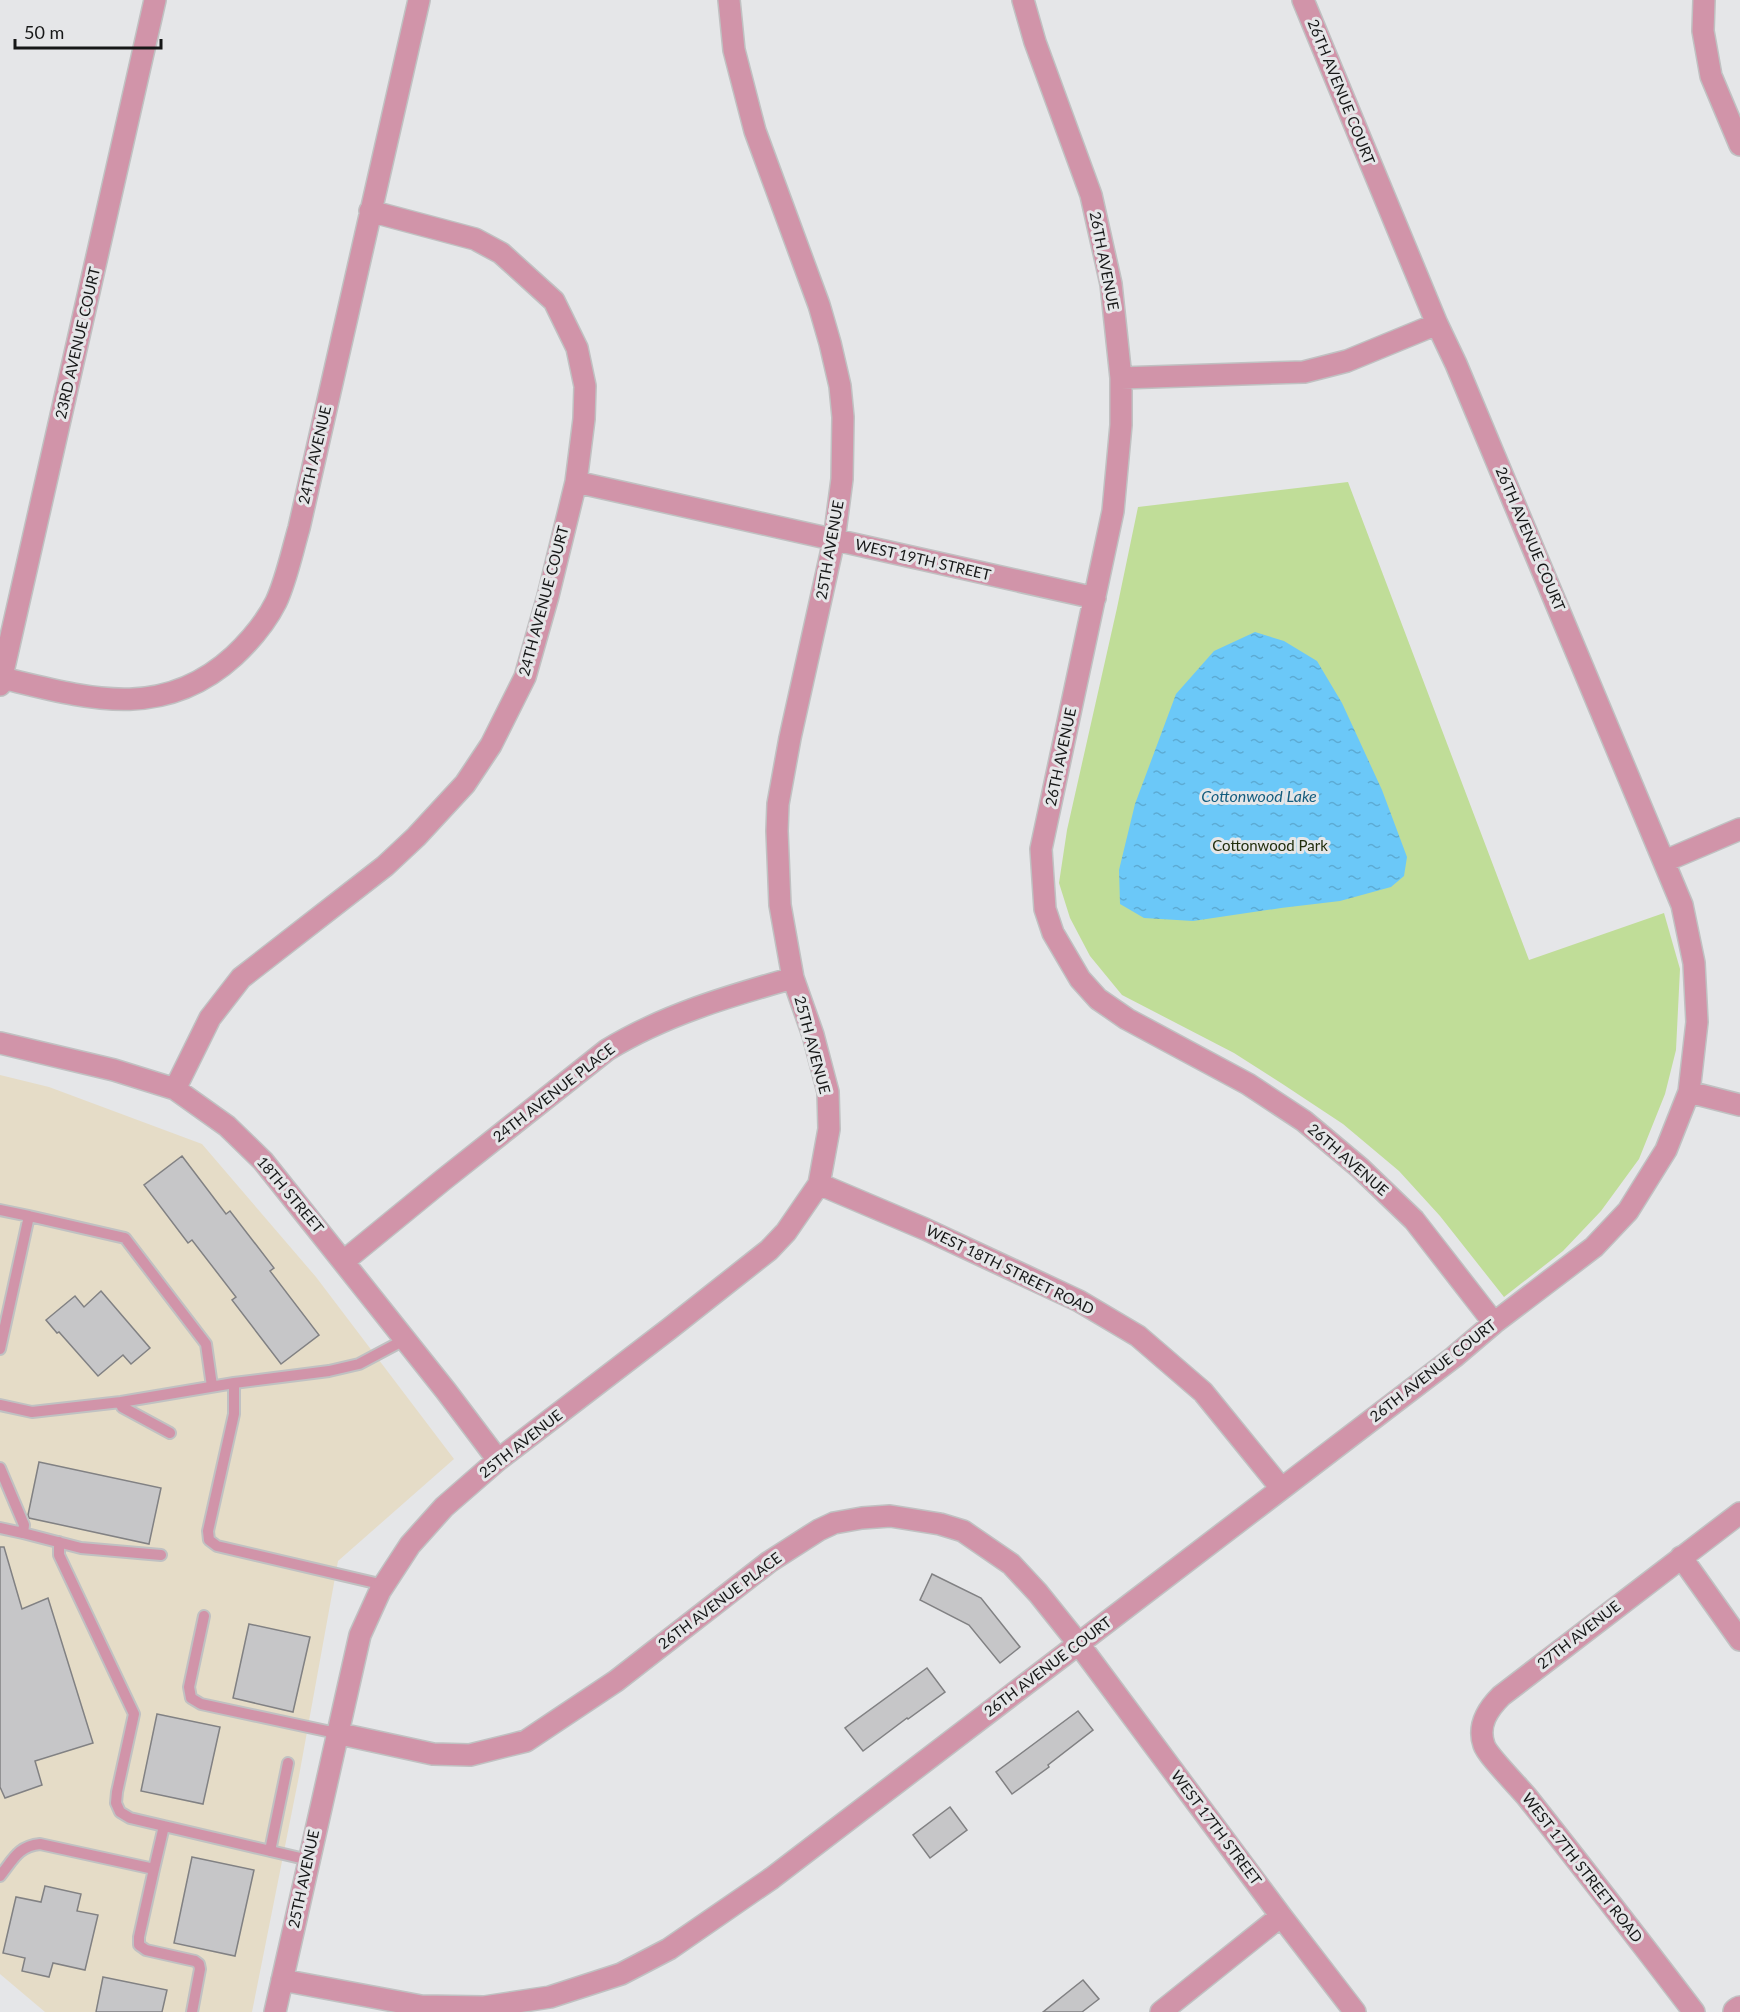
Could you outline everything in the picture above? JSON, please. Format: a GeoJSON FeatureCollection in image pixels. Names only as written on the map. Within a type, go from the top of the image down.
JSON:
{"type":"FeatureCollection","features":[{"type":"Feature","properties":{"kind":"street","name":"23RD AVENUE COURT"},"geometry":{"type":"LineString","coordinates":[[1,682],[155,0]]}},
{"type":"Feature","properties":{"kind":"street","name":"24TH AVENUE"},"geometry":{"type":"LineString","coordinates":[[1,682],[83,697],[130,700],[158,697],[188,687],[217,671],[251,640],[267,619],[277,600],[298,528],[419,0]]}},
{"type":"Feature","properties":{"kind":"street","name":"25TH AVENUE"},"geometry":{"type":"LineString","coordinates":[[275,2012],[336,1733],[360,1635],[384,1585],[410,1545],[444,1507],[498,1460],[769,1250],[786,1232],[819,1184],[829,1129],[828,1092],[813,1035],[793,978],[780,904],[777,831],[778,804],[790,738],[834,540],[842,479],[840,386],[819,305],[755,131],[734,50],[729,0]]}},
{"type":"Feature","properties":{"kind":"street","name":"26TH AVENUE"},"geometry":{"type":"LineString","coordinates":[[1023,0],[1035,42],[1091,195],[1100,242],[1112,284],[1121,378],[1121,425],[1113,511],[1041,849],[1045,909],[1053,933],[1080,979],[1098,999],[1127,1019],[1248,1084],[1304,1121],[1360,1168],[1414,1220],[1494,1323]]}},
{"type":"Feature","properties":{"kind":"street","name":"26TH AVENUE COURT"},"geometry":{"type":"LineString","coordinates":[[282,1980],[422,2006],[484,2007],[550,1997],[621,1974],[669,1949],[772,1878],[1454,1357],[1494,1323],[1594,1247],[1628,1211],[1666,1150],[1689,1092],[1697,1022],[1694,963],[1682,905],[1303,0]]}},
{"type":"Feature","properties":{"kind":"street"},"geometry":{"type":"LineString","coordinates":[[1704,0],[1703,31],[1711,76],[1740,145]]}},
{"type":"Feature","properties":{"kind":"street","name":"24TH AVENUE COURT"},"geometry":{"type":"LineString","coordinates":[[175,1089],[210,1018],[242,978],[385,866],[441,813],[478,765],[491,745],[525,677],[576,482],[584,419],[585,386],[577,348],[554,301],[501,253],[475,239],[370,211]]}},
{"type":"Feature","properties":{"kind":"street"},"geometry":{"type":"LineString","coordinates":[[1121,378],[1304,372],[1347,361],[1437,324]]}},
{"type":"Feature","properties":{"kind":"street","name":"WEST 19TH STREET"},"geometry":{"type":"LineString","coordinates":[[576,482],[1095,598]]}},
{"type":"Feature","properties":{"kind":"street"},"geometry":{"type":"LineString","coordinates":[[1665,861],[1740,829]]}},
{"type":"Feature","properties":{"kind":"street","name":"24TH AVENUE PLACE"},"geometry":{"type":"LineString","coordinates":[[345,1262],[443,1180],[607,1050],[628,1037],[679,1014],[793,978]]}},
{"type":"Feature","properties":{"kind":"street","name":"18TH STREET"},"geometry":{"type":"LineString","coordinates":[[0,1043],[114,1070],[175,1089],[227,1126],[263,1161],[345,1262],[498,1460]]}},
{"type":"Feature","properties":{"kind":"street"},"geometry":{"type":"LineString","coordinates":[[1689,1092],[1740,1105]]}},
{"type":"Feature","properties":{"kind":"street","name":"WEST 18TH STREET ROAD"},"geometry":{"type":"LineString","coordinates":[[819,1184],[925,1229],[1069,1296],[1138,1336],[1203,1392],[1281,1488]]}},
{"type":"Feature","properties":{"kind":"street","name":"27TH AVENUE"},"geometry":{"type":"LineString","coordinates":[[1483,1719],[1490,1707],[1501,1696],[1740,1513]]}},
{"type":"Feature","properties":{"kind":"street","name":"26TH AVENUE PLACE"},"geometry":{"type":"LineString","coordinates":[[336,1733],[433,1754],[470,1755],[526,1741],[616,1681],[769,1562],[819,1530],[834,1523],[862,1518],[890,1516],[940,1524],[963,1531],[1011,1564],[1038,1593],[1078,1643]]}},
{"type":"Feature","properties":{"kind":"street"},"geometry":{"type":"LineString","coordinates":[[1681,1557],[1740,1640]]}},
{"type":"Feature","properties":{"kind":"street","name":"WEST 17TH STREET"},"geometry":{"type":"LineString","coordinates":[[1078,1643],[1355,2012]]}},
{"type":"Feature","properties":{"kind":"street","name":"WEST 17TH STREET ROAD"},"geometry":{"type":"LineString","coordinates":[[1483,1719],[1484,1746],[1526,1795],[1694,2012]]}},
{"type":"Feature","properties":{"kind":"street"},"geometry":{"type":"LineString","coordinates":[[1161,2012],[1281,1916]]}},
{"type":"Feature","properties":{"kind":"lane"},"geometry":{"type":"LineString","coordinates":[[0,1210],[125,1238],[206,1344],[212,1386]]}},
{"type":"Feature","properties":{"kind":"lane"},"geometry":{"type":"LineString","coordinates":[[0,1349],[29,1216]]}},
{"type":"Feature","properties":{"kind":"lane"},"geometry":{"type":"LineString","coordinates":[[0,1405],[32,1412],[121,1402],[212,1386],[329,1371],[359,1365],[406,1340]]}},
{"type":"Feature","properties":{"kind":"lane"},"geometry":{"type":"LineString","coordinates":[[234,1383],[234,1414],[208,1531],[209,1540],[217,1546],[384,1585]]}},
{"type":"Feature","properties":{"kind":"lane"},"geometry":{"type":"LineString","coordinates":[[121,1402],[122,1407],[170,1433]]}},
{"type":"Feature","properties":{"kind":"lane"},"geometry":{"type":"LineString","coordinates":[[0,1468],[24,1525],[23,1533]]}},
{"type":"Feature","properties":{"kind":"lane"},"geometry":{"type":"LineString","coordinates":[[0,1528],[81,1548],[160,1555]]}},
{"type":"Feature","properties":{"kind":"lane"},"geometry":{"type":"LineString","coordinates":[[59,1542],[58,1555],[134,1714],[117,1792],[116,1803],[120,1812],[130,1818],[309,1860]]}},
{"type":"Feature","properties":{"kind":"lane"},"geometry":{"type":"LineString","coordinates":[[204,1616],[189,1687],[191,1698],[201,1704],[336,1733]]}},
{"type":"Feature","properties":{"kind":"lane"},"geometry":{"type":"LineString","coordinates":[[270,1851],[288,1763]]}},
{"type":"Feature","properties":{"kind":"lane"},"geometry":{"type":"LineString","coordinates":[[164,1826],[139,1945],[146,1950],[195,1961],[199,1964],[192,2012]]}},
{"type":"Feature","properties":{"kind":"lane"},"geometry":{"type":"LineString","coordinates":[[0,1876],[20,1850],[29,1845],[40,1844],[154,1869]]}},
{"type":"Feature","properties":{"kind":"shaded area"},"geometry":{"type":"Polygon","coordinates":[[[0,1075],[49,1087],[202,1144],[316,1277],[454,1459],[338,1561],[299,1776],[252,2012],[45,2012],[0,1974],[0,1075]]]}},
{"type":"Feature","properties":{"kind":"green space","name":"Cottonwood Park"},"geometry":{"type":"Polygon","coordinates":[[[1348,482],[1529,960],[1664,913],[1680,969],[1676,1050],[1665,1094],[1639,1159],[1601,1211],[1563,1251],[1504,1297],[1440,1216],[1399,1171],[1343,1124],[1234,1053],[1122,995],[1090,956],[1070,918],[1059,883],[1067,830],[1138,507],[1348,482]]]}},
{"type":"Feature","properties":{"kind":"water","name":"Cottonwood Lake"},"geometry":{"type":"Polygon","coordinates":[[[1255,632],[1284,641],[1317,661],[1342,703],[1382,790],[1407,857],[1404,876],[1391,887],[1340,901],[1193,921],[1144,918],[1120,904],[1119,870],[1135,804],[1176,694],[1214,651],[1255,632]]]}},
{"type":"Feature","properties":{"kind":"building"},"geometry":{"type":"Polygon","coordinates":[[[182,1156],[226,1214],[230,1211],[274,1268],[270,1271],[319,1335],[281,1364],[232,1300],[236,1297],[192,1240],[188,1243],[144,1185],[182,1156]]]}},
{"type":"Feature","properties":{"kind":"building"},"geometry":{"type":"Polygon","coordinates":[[[101,1291],[150,1348],[131,1364],[123,1355],[98,1376],[46,1320],[75,1296],[84,1307],[101,1291]]]}},
{"type":"Feature","properties":{"kind":"building"},"geometry":{"type":"Polygon","coordinates":[[[39,1462],[161,1488],[149,1544],[29,1518],[39,1462]]]}},
{"type":"Feature","properties":{"kind":"building"},"geometry":{"type":"Polygon","coordinates":[[[0,1547],[4,1547],[22,1609],[48,1598],[93,1743],[35,1761],[42,1785],[5,1798],[0,1787],[0,1547]]]}},
{"type":"Feature","properties":{"kind":"building"},"geometry":{"type":"Polygon","coordinates":[[[932,1574],[981,1598],[1020,1647],[1000,1663],[969,1625],[920,1600],[932,1574]]]}},
{"type":"Feature","properties":{"kind":"building"},"geometry":{"type":"Polygon","coordinates":[[[249,1624],[310,1637],[293,1712],[233,1698],[249,1624]]]}},
{"type":"Feature","properties":{"kind":"building"},"geometry":{"type":"Polygon","coordinates":[[[927,1668],[945,1692],[863,1751],[845,1728],[927,1668]]]}},
{"type":"Feature","properties":{"kind":"building"},"geometry":{"type":"Polygon","coordinates":[[[1078,1711],[1093,1730],[1012,1794],[996,1772],[1078,1711]]]}},
{"type":"Feature","properties":{"kind":"building"},"geometry":{"type":"Polygon","coordinates":[[[157,1714],[220,1727],[203,1804],[141,1791],[157,1714]]]}},
{"type":"Feature","properties":{"kind":"building"},"geometry":{"type":"Polygon","coordinates":[[[950,1807],[967,1830],[930,1858],[913,1835],[950,1807]]]}},
{"type":"Feature","properties":{"kind":"building"},"geometry":{"type":"Polygon","coordinates":[[[192,1857],[254,1870],[235,1956],[174,1943],[192,1857]]]}},
{"type":"Feature","properties":{"kind":"building"},"geometry":{"type":"Polygon","coordinates":[[[45,1886],[81,1894],[77,1911],[98,1915],[85,1970],[53,1963],[49,1977],[22,1971],[25,1958],[3,1953],[16,1897],[41,1902],[45,1886]]]}},
{"type":"Feature","properties":{"kind":"building"},"geometry":{"type":"Polygon","coordinates":[[[103,1977],[167,1990],[162,2012],[96,2012],[103,1977]]]}},
{"type":"Feature","properties":{"kind":"building"},"geometry":{"type":"Polygon","coordinates":[[[1083,1980],[1099,1999],[1082,2012],[1043,2012],[1083,1980]]]}}]}
